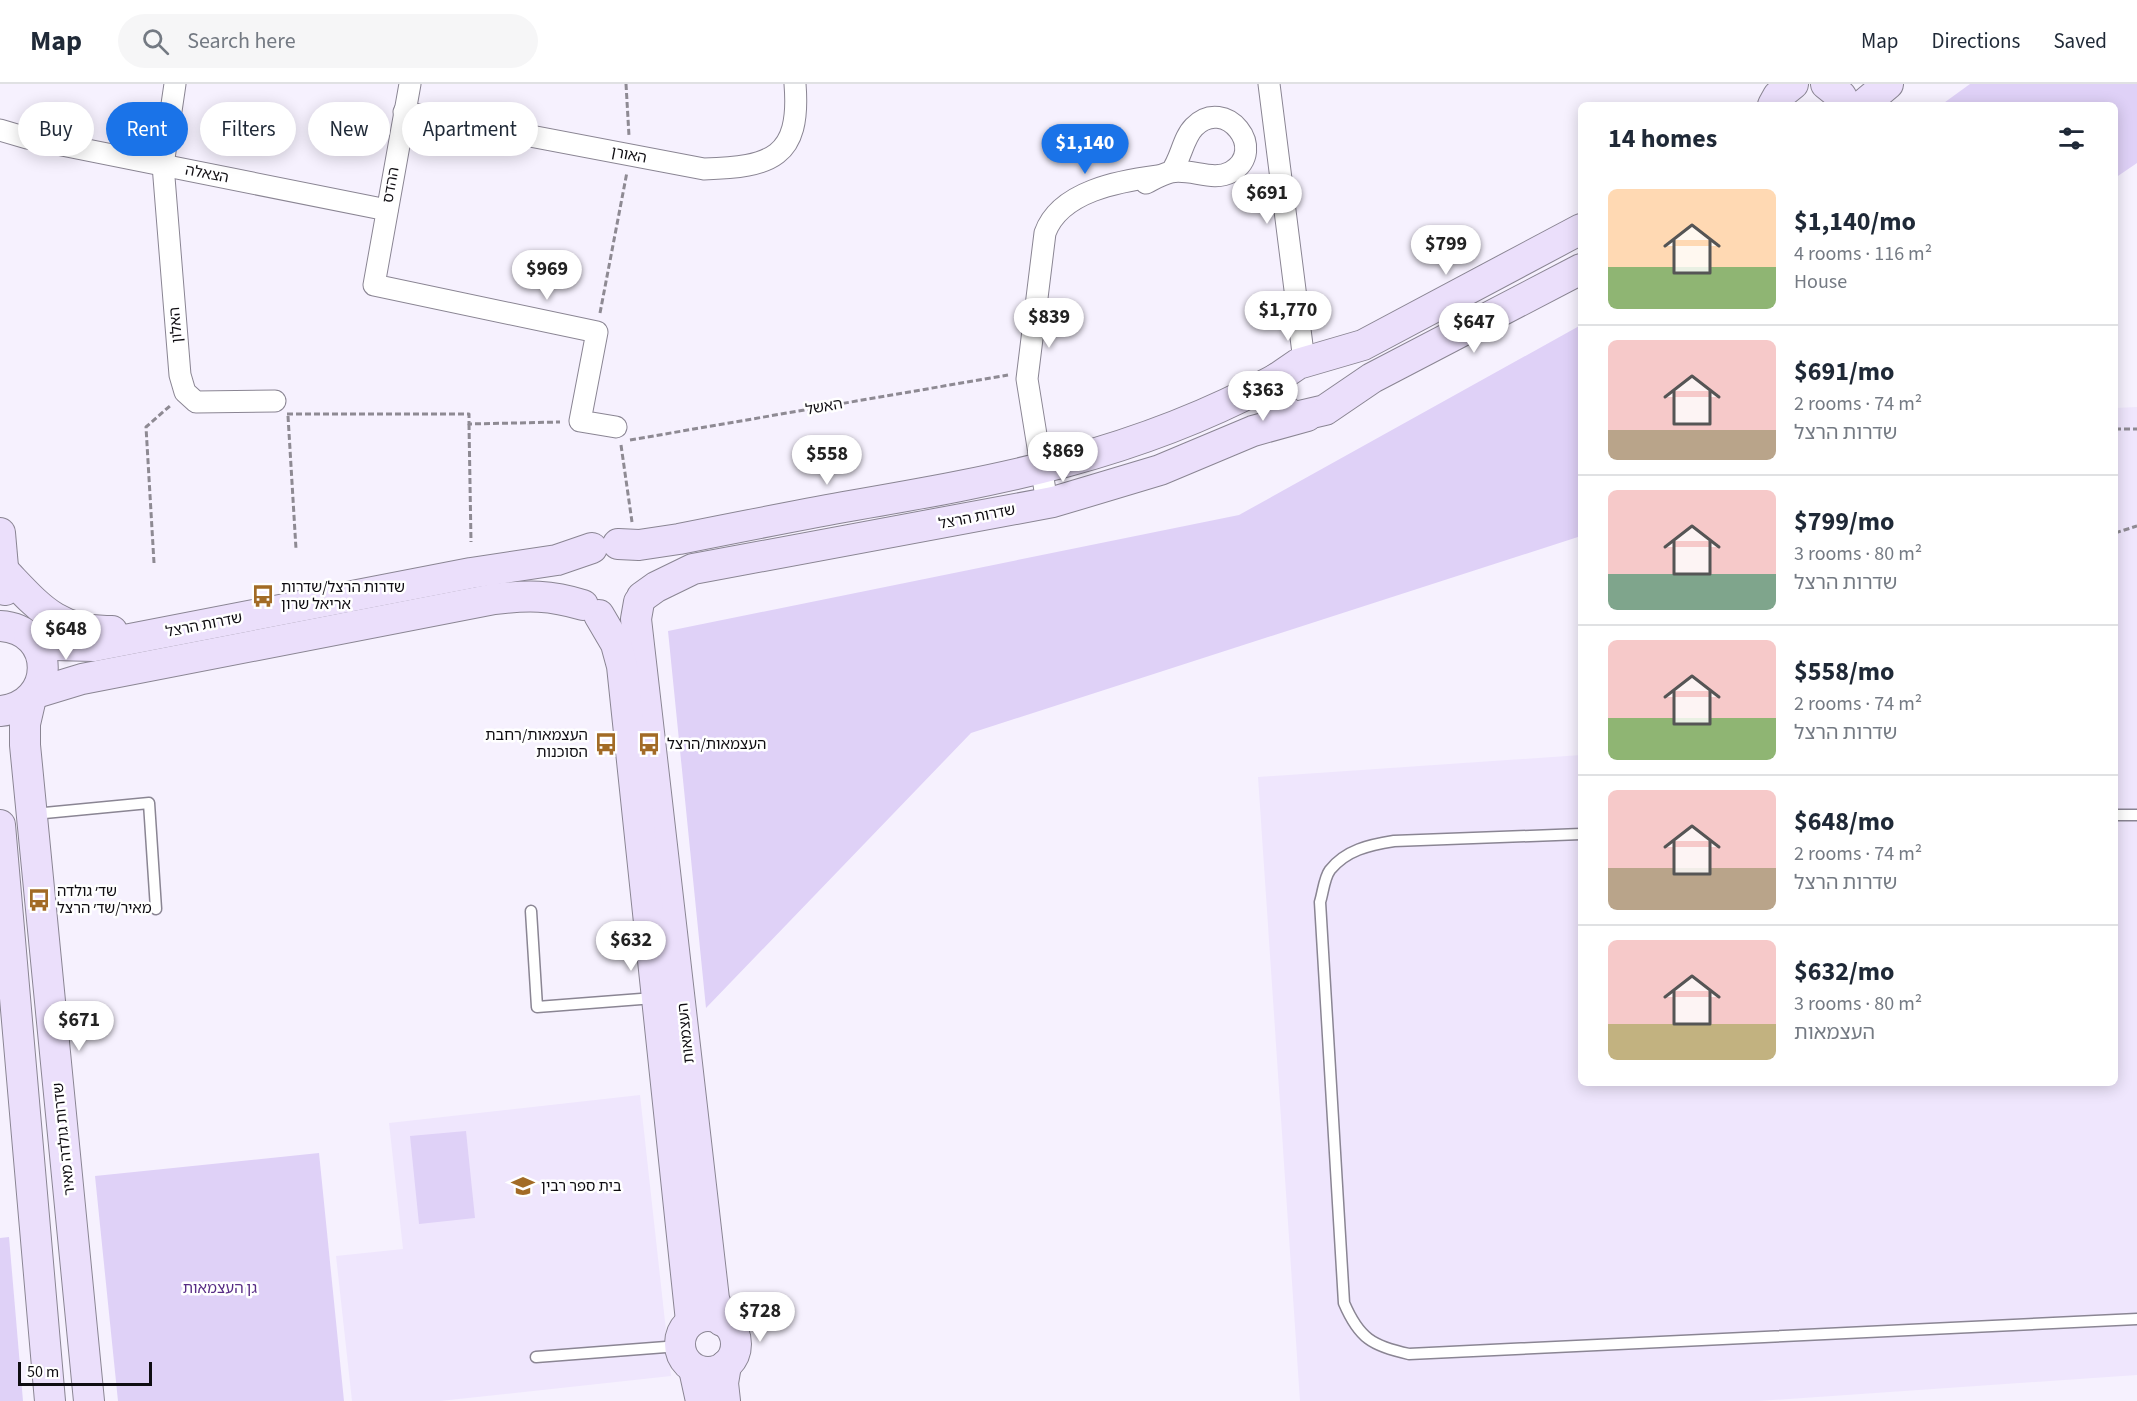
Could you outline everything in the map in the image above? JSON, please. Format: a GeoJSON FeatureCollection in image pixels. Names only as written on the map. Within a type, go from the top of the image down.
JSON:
{"type":"FeatureCollection","features":[{"type":"Feature","properties":{"kind":"main road"},"geometry":{"type":"LineString","coordinates":[[1826,84],[1841,96],[1844,102]]}},
{"type":"Feature","properties":{"kind":"main road"},"geometry":{"type":"LineString","coordinates":[[1867,102],[1888,84]]}},
{"type":"Feature","properties":{"kind":"main road"},"geometry":{"type":"LineString","coordinates":[[1578,231],[1363,345],[1314,359],[1276,379],[1273,391],[1285,412],[1295,417],[1325,411],[1372,378],[1578,271]]}},
{"type":"Feature","properties":{"kind":"main road"},"geometry":{"type":"LineString","coordinates":[[1314,359],[1335,360],[1347,377],[1348,386],[1343,398]]}},
{"type":"Feature","properties":{"kind":"main road","name":"שדרות הרצל"},"geometry":{"type":"LineString","coordinates":[[16,630],[54,645],[74,648],[195,627],[471,573],[557,560],[615,545],[679,539],[1040,470],[1099,454],[1185,424],[1241,399],[1276,379]]}},
{"type":"Feature","properties":{"kind":"main road","name":"שדרות הרצל"},"geometry":{"type":"LineString","coordinates":[[640,599],[665,582],[693,569],[1047,503],[1130,480],[1253,431],[1307,416]]}},
{"type":"Feature","properties":{"kind":"main road","name":"שדרות גולדה מאיר"},"geometry":{"type":"LineString","coordinates":[[0,533],[8,604],[16,630],[37,646],[44,669],[25,724],[89,1401]]}},
{"type":"Feature","properties":{"kind":"main road"},"geometry":{"type":"LineString","coordinates":[[615,545],[637,555],[646,575],[640,599],[621,615],[591,610],[576,596],[573,574],[583,554],[615,545]]}},
{"type":"Feature","properties":{"kind":"main road"},"geometry":{"type":"LineString","coordinates":[[3,570],[40,608],[68,626],[104,631],[195,627]]}},
{"type":"Feature","properties":{"kind":"main road","name":"שדרות הרצל"},"geometry":{"type":"LineString","coordinates":[[0,711],[21,706],[33,696],[81,679],[494,599],[534,595],[556,597],[591,610]]}},
{"type":"Feature","properties":{"kind":"main road","name":"העצמאות"},"geometry":{"type":"LineString","coordinates":[[640,599],[636,619],[714,1299],[722,1321]]}},
{"type":"Feature","properties":{"kind":"main road","name":"העצמאות"},"geometry":{"type":"LineString","coordinates":[[591,610],[616,644],[622,666],[658,997],[688,1346],[701,1401]]}},
{"type":"Feature","properties":{"kind":"main road"},"geometry":{"type":"LineString","coordinates":[[0,825],[50,1401]]}},
{"type":"Feature","properties":{"kind":"main road"},"geometry":{"type":"LineString","coordinates":[[710,1316],[722,1321],[733,1331],[736,1340],[733,1357],[726,1365],[712,1372],[688,1346],[710,1316]]}},
{"type":"Feature","properties":{"kind":"main road"},"geometry":{"type":"LineString","coordinates":[[725,1401],[723,1383],[726,1365]]}},
{"type":"Feature","properties":{"kind":"street","name":"האלון"},"geometry":{"type":"LineString","coordinates":[[175,84],[163,165],[180,375],[185,392]]}},
{"type":"Feature","properties":{"kind":"street","name":"ההדס"},"geometry":{"type":"LineString","coordinates":[[406,102],[410,84]]}},
{"type":"Feature","properties":{"kind":"street","name":"האורן"},"geometry":{"type":"LineString","coordinates":[[538,137],[704,169],[736,168],[767,160],[785,146],[795,129],[795,84]]}},
{"type":"Feature","properties":{"kind":"street"},"geometry":{"type":"LineString","coordinates":[[1269,84],[1314,359]]}},
{"type":"Feature","properties":{"kind":"street","name":"ההדס"},"geometry":{"type":"LineString","coordinates":[[402,124],[374,285],[597,332]]}},
{"type":"Feature","properties":{"kind":"street","name":"הצאלה"},"geometry":{"type":"LineString","coordinates":[[0,130],[18,135]]}},
{"type":"Feature","properties":{"kind":"street","name":"הצאלה"},"geometry":{"type":"LineString","coordinates":[[0,140],[18,139]]}},
{"type":"Feature","properties":{"kind":"street","name":"הצאלה"},"geometry":{"type":"LineString","coordinates":[[94,151],[387,210]]}},
{"type":"Feature","properties":{"kind":"street"},"geometry":{"type":"LineString","coordinates":[[1047,503],[1030,407],[1028,372],[1042,248],[1047,226],[1076,209],[1135,189],[1165,174]]}},
{"type":"Feature","properties":{"kind":"street"},"geometry":{"type":"LineString","coordinates":[[597,332],[580,421],[616,427]]}},
{"type":"Feature","properties":{"kind":"street"},"geometry":{"type":"LineString","coordinates":[[185,392],[196,402],[282,409]]}},
{"type":"Feature","properties":{"kind":"lane"},"geometry":{"type":"LineString","coordinates":[[32,814],[149,803],[156,909]]}},
{"type":"Feature","properties":{"kind":"lane"},"geometry":{"type":"LineString","coordinates":[[2118,815],[2137,815]]}},
{"type":"Feature","properties":{"kind":"lane"},"geometry":{"type":"LineString","coordinates":[[1578,834],[1394,841],[1366,845],[1350,853],[1329,871],[1320,902],[1344,1303],[1354,1328],[1379,1347],[1409,1354],[2137,1318]]}},
{"type":"Feature","properties":{"kind":"lane"},"geometry":{"type":"LineString","coordinates":[[531,910],[537,1007],[658,997]]}},
{"type":"Feature","properties":{"kind":"lane"},"geometry":{"type":"LineString","coordinates":[[536,1357],[688,1346]]}},
{"type":"Feature","properties":{"kind":"path"},"geometry":{"type":"LineString","coordinates":[[597,332],[630,155],[626,84]]}},
{"type":"Feature","properties":{"kind":"path","name":"האשל"},"geometry":{"type":"LineString","coordinates":[[615,545],[620,442],[1028,372]]}},
{"type":"Feature","properties":{"kind":"path"},"geometry":{"type":"LineString","coordinates":[[154,563],[146,427],[185,392]]}},
{"type":"Feature","properties":{"kind":"path"},"geometry":{"type":"LineString","coordinates":[[296,549],[282,409],[469,414],[471,542]]}},
{"type":"Feature","properties":{"kind":"path"},"geometry":{"type":"LineString","coordinates":[[469,424],[580,421]]}},
{"type":"Feature","properties":{"kind":"path"},"geometry":{"type":"LineString","coordinates":[[2118,429],[2137,429]]}},
{"type":"Feature","properties":{"kind":"path"},"geometry":{"type":"LineString","coordinates":[[2118,532],[2137,526]]}},
{"type":"Feature","properties":{"kind":"shaded area"},"geometry":{"type":"Polygon","coordinates":[[[2137,407],[2137,1375],[1758,1401],[1300,1401],[1258,777],[1578,755],[1578,1086],[2118,1086],[2118,408],[2137,407]]]}},
{"type":"Feature","properties":{"kind":"shaded area","name":"בית ספר רבין"},"geometry":{"type":"Polygon","coordinates":[[[640,1095],[671,1376],[440,1401],[352,1401],[336,1256],[403,1249],[389,1123],[640,1095]]]}},
{"type":"Feature","properties":{"kind":"green space"},"geometry":{"type":"Polygon","coordinates":[[[1970,84],[2137,84],[2137,163],[2118,176],[2118,102],[1945,102],[1970,84]]]}},
{"type":"Feature","properties":{"kind":"green space"},"geometry":{"type":"Polygon","coordinates":[[[1578,327],[1578,537],[971,733],[706,1008],[668,631],[1239,515],[1578,327]]]}},
{"type":"Feature","properties":{"kind":"green space"},"geometry":{"type":"Polygon","coordinates":[[[466,1131],[475,1218],[419,1224],[410,1136],[466,1131]]]}},
{"type":"Feature","properties":{"kind":"green space","name":"גן העצמאות"},"geometry":{"type":"Polygon","coordinates":[[[319,1153],[344,1401],[118,1401],[95,1176],[319,1153]]]}},
{"type":"Feature","properties":{"kind":"green space"},"geometry":{"type":"Polygon","coordinates":[[[9,1237],[23,1401],[0,1401],[0,1238],[9,1237]]]}},
{"type":"Feature","properties":{"kind":"place","name":"שדרות הרצל/שדרות אריאל שרון"},"geometry":{"type":"Point","coordinates":[263,596]}},
{"type":"Feature","properties":{"kind":"place","name":"העצמאות/רחבת הסוכנות"},"geometry":{"type":"Point","coordinates":[606,744]}},
{"type":"Feature","properties":{"kind":"place","name":"העצמאות/הרצל"},"geometry":{"type":"Point","coordinates":[649,744]}},
{"type":"Feature","properties":{"kind":"place","name":"שד׳ גולדה מאיר/שד׳ הרצל"},"geometry":{"type":"Point","coordinates":[39,900]}},
{"type":"Feature","properties":{"kind":"place","name":"בית ספר רבין"},"geometry":{"type":"Point","coordinates":[523,1186]}}]}
